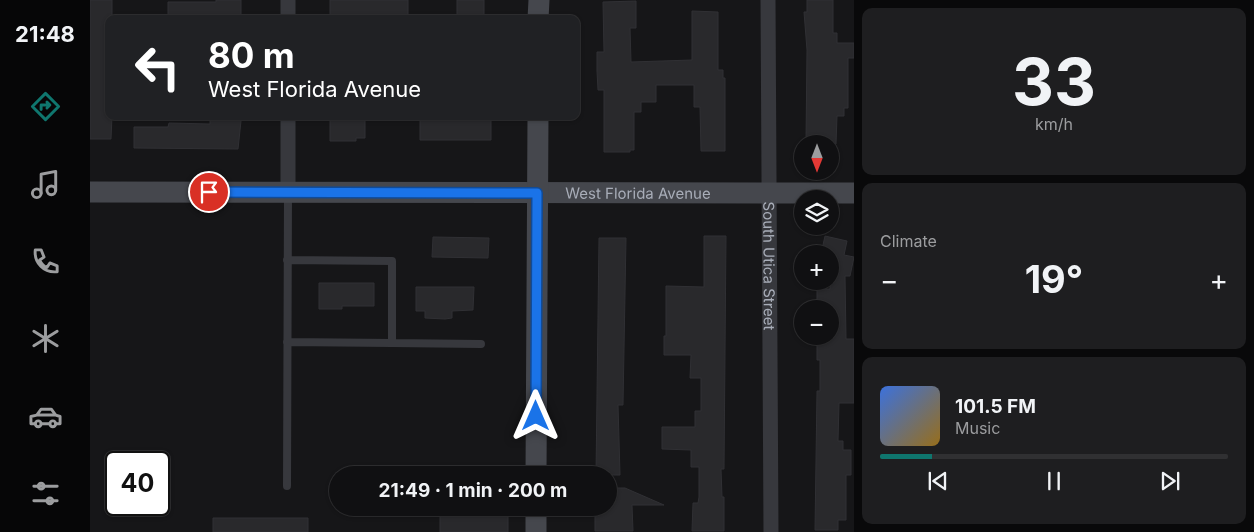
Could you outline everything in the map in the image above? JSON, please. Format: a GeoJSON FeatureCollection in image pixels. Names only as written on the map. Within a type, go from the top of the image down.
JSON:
{"type":"FeatureCollection","features":[{"type":"Feature","properties":{"kind":"street"},"geometry":{"type":"LineString","coordinates":[[288,0],[288,15]]}},
{"type":"Feature","properties":{"kind":"street"},"geometry":{"type":"LineString","coordinates":[[538,0],[538,15]]}},
{"type":"Feature","properties":{"kind":"street","name":"South Utica Street"},"geometry":{"type":"LineString","coordinates":[[768,0],[771,532]]}},
{"type":"Feature","properties":{"kind":"street"},"geometry":{"type":"LineString","coordinates":[[288,120],[288,192]]}},
{"type":"Feature","properties":{"kind":"street"},"geometry":{"type":"LineString","coordinates":[[536,466],[538,120]]}},
{"type":"Feature","properties":{"kind":"street","name":"West Florida Avenue"},"geometry":{"type":"LineString","coordinates":[[90,192],[854,194]]}},
{"type":"Feature","properties":{"kind":"street"},"geometry":{"type":"LineString","coordinates":[[536,516],[536,532]]}},
{"type":"Feature","properties":{"kind":"lane"},"geometry":{"type":"LineString","coordinates":[[287,486],[288,192]]}},
{"type":"Feature","properties":{"kind":"lane"},"geometry":{"type":"LineString","coordinates":[[287,260],[392,261],[392,343]]}},
{"type":"Feature","properties":{"kind":"lane"},"geometry":{"type":"LineString","coordinates":[[287,342],[481,344]]}},
{"type":"Feature","properties":{"kind":"building"},"geometry":{"type":"Polygon","coordinates":[[[90,0],[112,0],[112,15],[105,15],[105,120],[112,120],[111,139],[90,139],[90,0]]]}},
{"type":"Feature","properties":{"kind":"building"},"geometry":{"type":"Polygon","coordinates":[[[216,0],[241,0],[241,15],[168,15],[168,2],[216,2],[216,0]]]}},
{"type":"Feature","properties":{"kind":"building"},"geometry":{"type":"Polygon","coordinates":[[[330,0],[408,0],[408,15],[330,15],[330,0]]]}},
{"type":"Feature","properties":{"kind":"building"},"geometry":{"type":"Polygon","coordinates":[[[457,0],[484,0],[484,15],[457,15],[457,0]]]}},
{"type":"Feature","properties":{"kind":"building"},"geometry":{"type":"Polygon","coordinates":[[[807,0],[833,0],[833,33],[837,33],[837,43],[854,43],[854,58],[848,58],[848,108],[844,108],[844,116],[837,116],[836,135],[806,135],[807,50],[804,12],[807,12],[807,0]]]}},
{"type":"Feature","properties":{"kind":"building"},"geometry":{"type":"Polygon","coordinates":[[[636,1],[636,28],[630,28],[631,62],[692,60],[692,11],[718,12],[718,70],[723,70],[723,78],[725,78],[725,151],[701,151],[700,107],[694,107],[694,85],[656,85],[656,102],[641,102],[641,112],[634,112],[634,150],[630,150],[630,152],[604,152],[604,90],[598,90],[597,71],[597,52],[604,52],[603,2],[636,1]]]}},
{"type":"Feature","properties":{"kind":"building"},"geometry":{"type":"Polygon","coordinates":[[[210,120],[241,121],[238,149],[134,148],[134,127],[168,127],[169,123],[210,124],[210,120]]]}},
{"type":"Feature","properties":{"kind":"building"},"geometry":{"type":"Polygon","coordinates":[[[330,120],[365,120],[365,138],[356,138],[356,141],[330,141],[330,120]]]}},
{"type":"Feature","properties":{"kind":"building"},"geometry":{"type":"Polygon","coordinates":[[[420,120],[491,120],[491,140],[420,140],[420,120]]]}},
{"type":"Feature","properties":{"kind":"building"},"geometry":{"type":"Polygon","coordinates":[[[704,236],[726,236],[724,469],[721,469],[722,497],[724,497],[724,531],[692,531],[693,503],[698,503],[699,497],[699,467],[691,467],[691,450],[662,449],[662,427],[695,427],[695,411],[701,411],[701,378],[690,378],[691,355],[664,355],[664,336],[666,336],[666,286],[704,287],[704,236]]]}},
{"type":"Feature","properties":{"kind":"building"},"geometry":{"type":"Polygon","coordinates":[[[825,236],[847,241],[844,255],[854,257],[850,276],[845,276],[846,339],[854,339],[854,403],[839,403],[838,441],[843,441],[843,450],[851,450],[851,475],[846,475],[846,520],[838,520],[838,530],[815,530],[817,391],[820,391],[820,360],[817,360],[817,345],[839,345],[839,300],[817,300],[817,290],[839,290],[839,245],[823,245],[825,236]]]}},
{"type":"Feature","properties":{"kind":"building"},"geometry":{"type":"Polygon","coordinates":[[[433,237],[489,238],[488,258],[432,257],[433,237]]]}},
{"type":"Feature","properties":{"kind":"building"},"geometry":{"type":"Polygon","coordinates":[[[599,238],[626,238],[623,405],[618,405],[620,475],[617,475],[617,466],[596,466],[599,238]]]}},
{"type":"Feature","properties":{"kind":"building"},"geometry":{"type":"Polygon","coordinates":[[[319,283],[374,283],[374,306],[342,306],[342,309],[319,309],[319,283]]]}},
{"type":"Feature","properties":{"kind":"building"},"geometry":{"type":"Polygon","coordinates":[[[416,287],[474,287],[473,310],[452,311],[452,318],[425,318],[425,311],[416,311],[416,287]]]}},
{"type":"Feature","properties":{"kind":"building"},"geometry":{"type":"Polygon","coordinates":[[[617,488],[625,488],[664,505],[632,505],[633,531],[595,531],[595,516],[617,516],[617,488]]]}},
{"type":"Feature","properties":{"kind":"building"},"geometry":{"type":"Polygon","coordinates":[[[440,516],[508,516],[508,532],[440,532],[440,516]]]}},
{"type":"Feature","properties":{"kind":"building"},"geometry":{"type":"Polygon","coordinates":[[[213,518],[308,518],[308,532],[213,532],[213,518]]]}},
{"type":"Feature","properties":{"kind":"route"},"geometry":{"type":"LineString","coordinates":[[209,192],[537,193],[536,416]]}}]}
